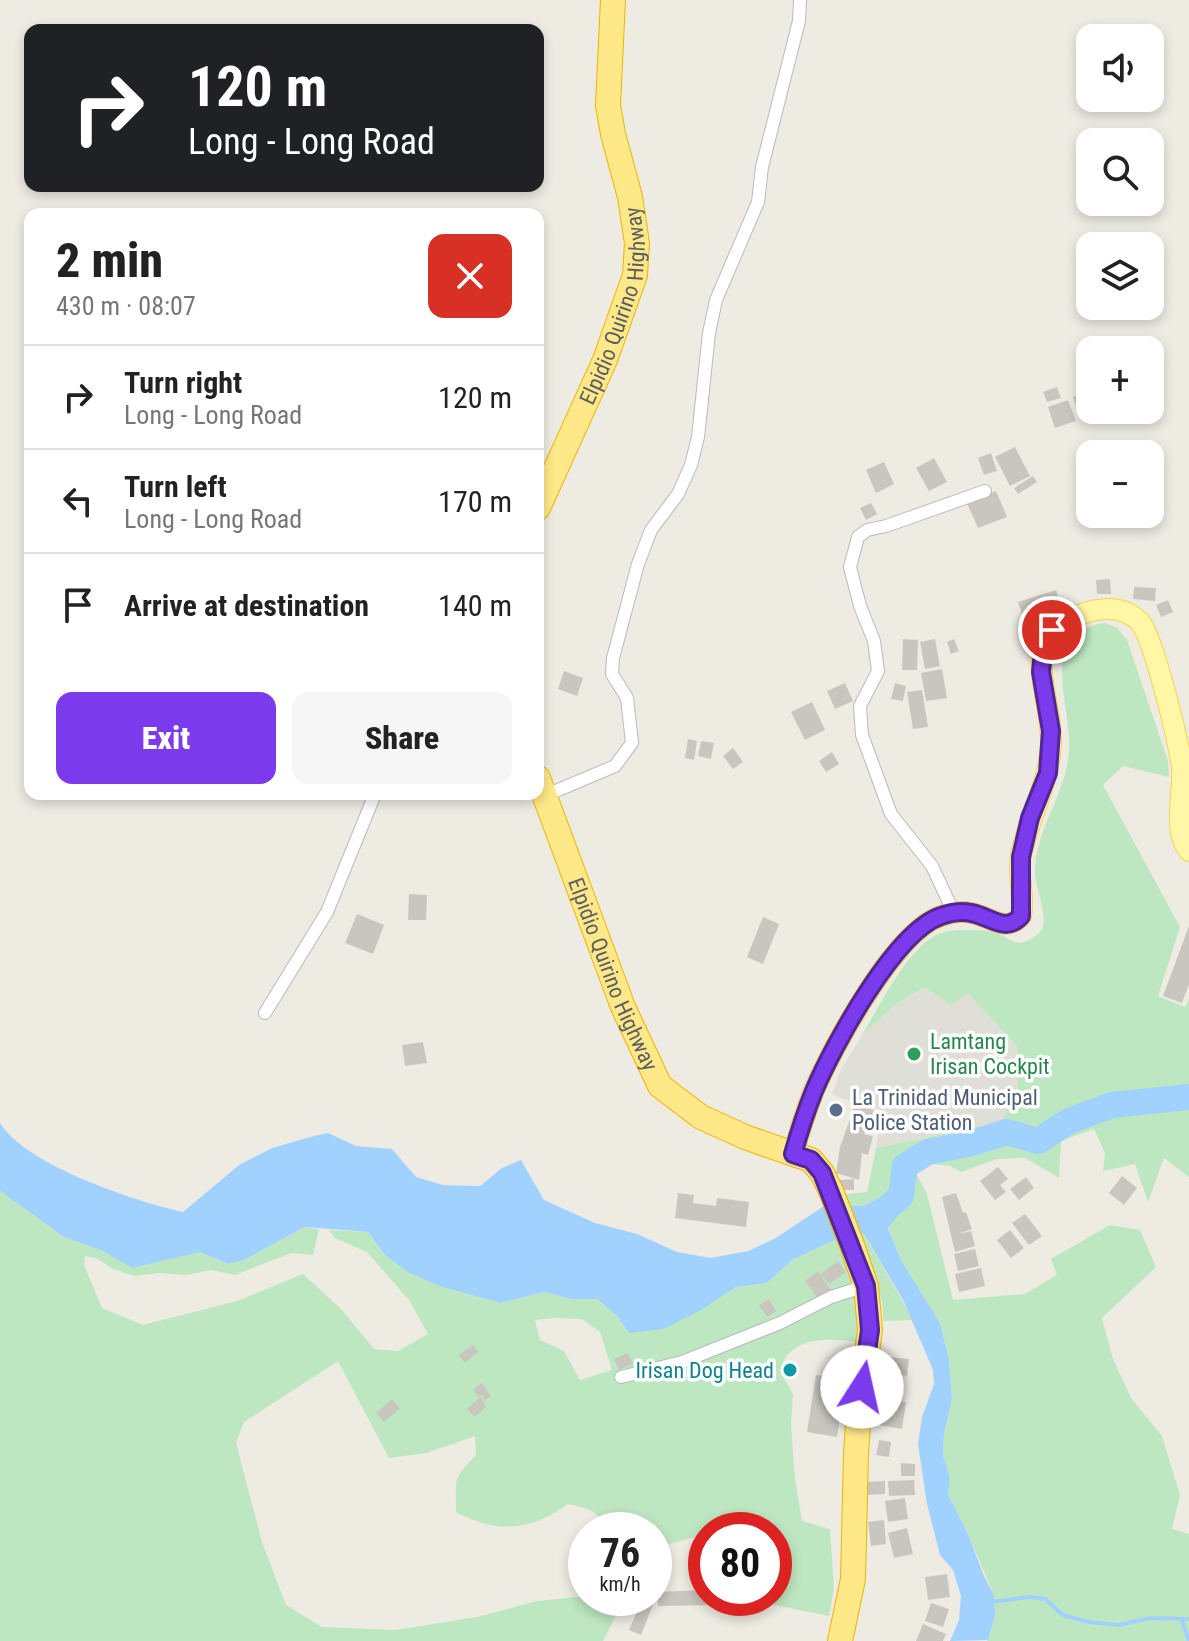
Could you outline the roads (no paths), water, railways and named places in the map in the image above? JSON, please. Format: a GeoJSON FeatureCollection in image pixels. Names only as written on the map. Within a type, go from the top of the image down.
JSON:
{"type":"FeatureCollection","features":[{"type":"Feature","properties":{"kind":"highway","name":"Elpidio Quirino Highway"},"geometry":{"type":"LineString","coordinates":[[544,495],[605,360],[635,275],[637,243],[630,197],[608,105],[613,0]]}},
{"type":"Feature","properties":{"kind":"highway","name":"Elpidio Quirino Highway"},"geometry":{"type":"LineString","coordinates":[[544,795],[623,1007],[660,1086],[701,1117],[811,1160],[822,1173],[852,1245],[866,1286],[870,1330],[858,1424],[853,1579],[840,1641]]}},
{"type":"Feature","properties":{"kind":"main road"},"geometry":{"type":"LineString","coordinates":[[793,1154],[815,1089],[866,994],[916,930],[929,921],[954,913],[970,913],[1002,925],[1021,916],[1021,857],[1050,758],[1051,731],[1041,672],[1044,642],[1052,630],[1085,611],[1096,608],[1124,612],[1138,620],[1146,631],[1165,691],[1181,763],[1180,836],[1189,851]]}},
{"type":"Feature","properties":{"kind":"street"},"geometry":{"type":"LineString","coordinates":[[544,786],[615,766],[632,743],[627,698],[612,674],[613,658],[638,564],[651,530],[678,494],[691,465],[698,437],[709,333],[716,300],[758,202],[762,167],[799,21],[800,0]]}},
{"type":"Feature","properties":{"kind":"street"},"geometry":{"type":"LineString","coordinates":[[954,913],[932,866],[891,814],[862,735],[860,706],[878,671],[874,641],[860,606],[850,567],[858,537],[867,530],[985,491]]}},
{"type":"Feature","properties":{"kind":"street"},"geometry":{"type":"LineString","coordinates":[[265,1013],[327,912],[373,800]]}},
{"type":"Feature","properties":{"kind":"street"},"geometry":{"type":"LineString","coordinates":[[621,1377],[682,1362],[780,1323],[831,1297],[866,1286]]}},
{"type":"Feature","properties":{"kind":"water"},"geometry":{"type":"Polygon","coordinates":[[[0,1123],[33,1154],[57,1167],[138,1200],[183,1212],[239,1165],[272,1148],[328,1133],[356,1146],[392,1149],[416,1177],[443,1185],[480,1186],[502,1168],[521,1160],[544,1200],[595,1223],[637,1234],[677,1252],[711,1258],[748,1251],[774,1239],[827,1204],[863,1206],[887,1194],[902,1211],[888,1228],[901,1260],[940,1323],[949,1359],[952,1399],[943,1455],[950,1479],[948,1494],[994,1595],[995,1615],[988,1640],[950,1641],[959,1620],[961,1596],[953,1570],[940,1555],[927,1504],[918,1444],[922,1417],[934,1384],[933,1370],[904,1302],[865,1235],[855,1232],[839,1238],[792,1260],[767,1283],[736,1287],[664,1329],[629,1333],[617,1316],[597,1299],[571,1299],[544,1292],[500,1303],[439,1286],[408,1272],[385,1255],[368,1232],[305,1227],[244,1260],[228,1264],[200,1252],[132,1268],[103,1251],[64,1237],[0,1191],[0,1123]]]}},
{"type":"Feature","properties":{"kind":"waterway"},"geometry":{"type":"LineString","coordinates":[[872,1221],[901,1196],[905,1166],[928,1152],[1007,1132],[1038,1141],[1069,1121],[1112,1105],[1189,1097]]}},
{"type":"Feature","properties":{"kind":"waterway"},"geometry":{"type":"LineString","coordinates":[[992,1602],[1029,1597],[1045,1599],[1063,1615],[1119,1625],[1150,1618],[1189,1619]]}},
{"type":"Feature","properties":{"kind":"waterway"},"geometry":{"type":"LineString","coordinates":[[1182,1621],[1189,1641]]}},
{"type":"Feature","properties":{"kind":"place","name":"Lamtang Irisan Cockpit"},"geometry":{"type":"Point","coordinates":[914,1054]}},
{"type":"Feature","properties":{"kind":"place","name":"La Trinidad Municipal Police Station"},"geometry":{"type":"Point","coordinates":[836,1110]}},
{"type":"Feature","properties":{"kind":"place","name":"Irisan Dog Head"},"geometry":{"type":"Point","coordinates":[790,1370]}}]}
